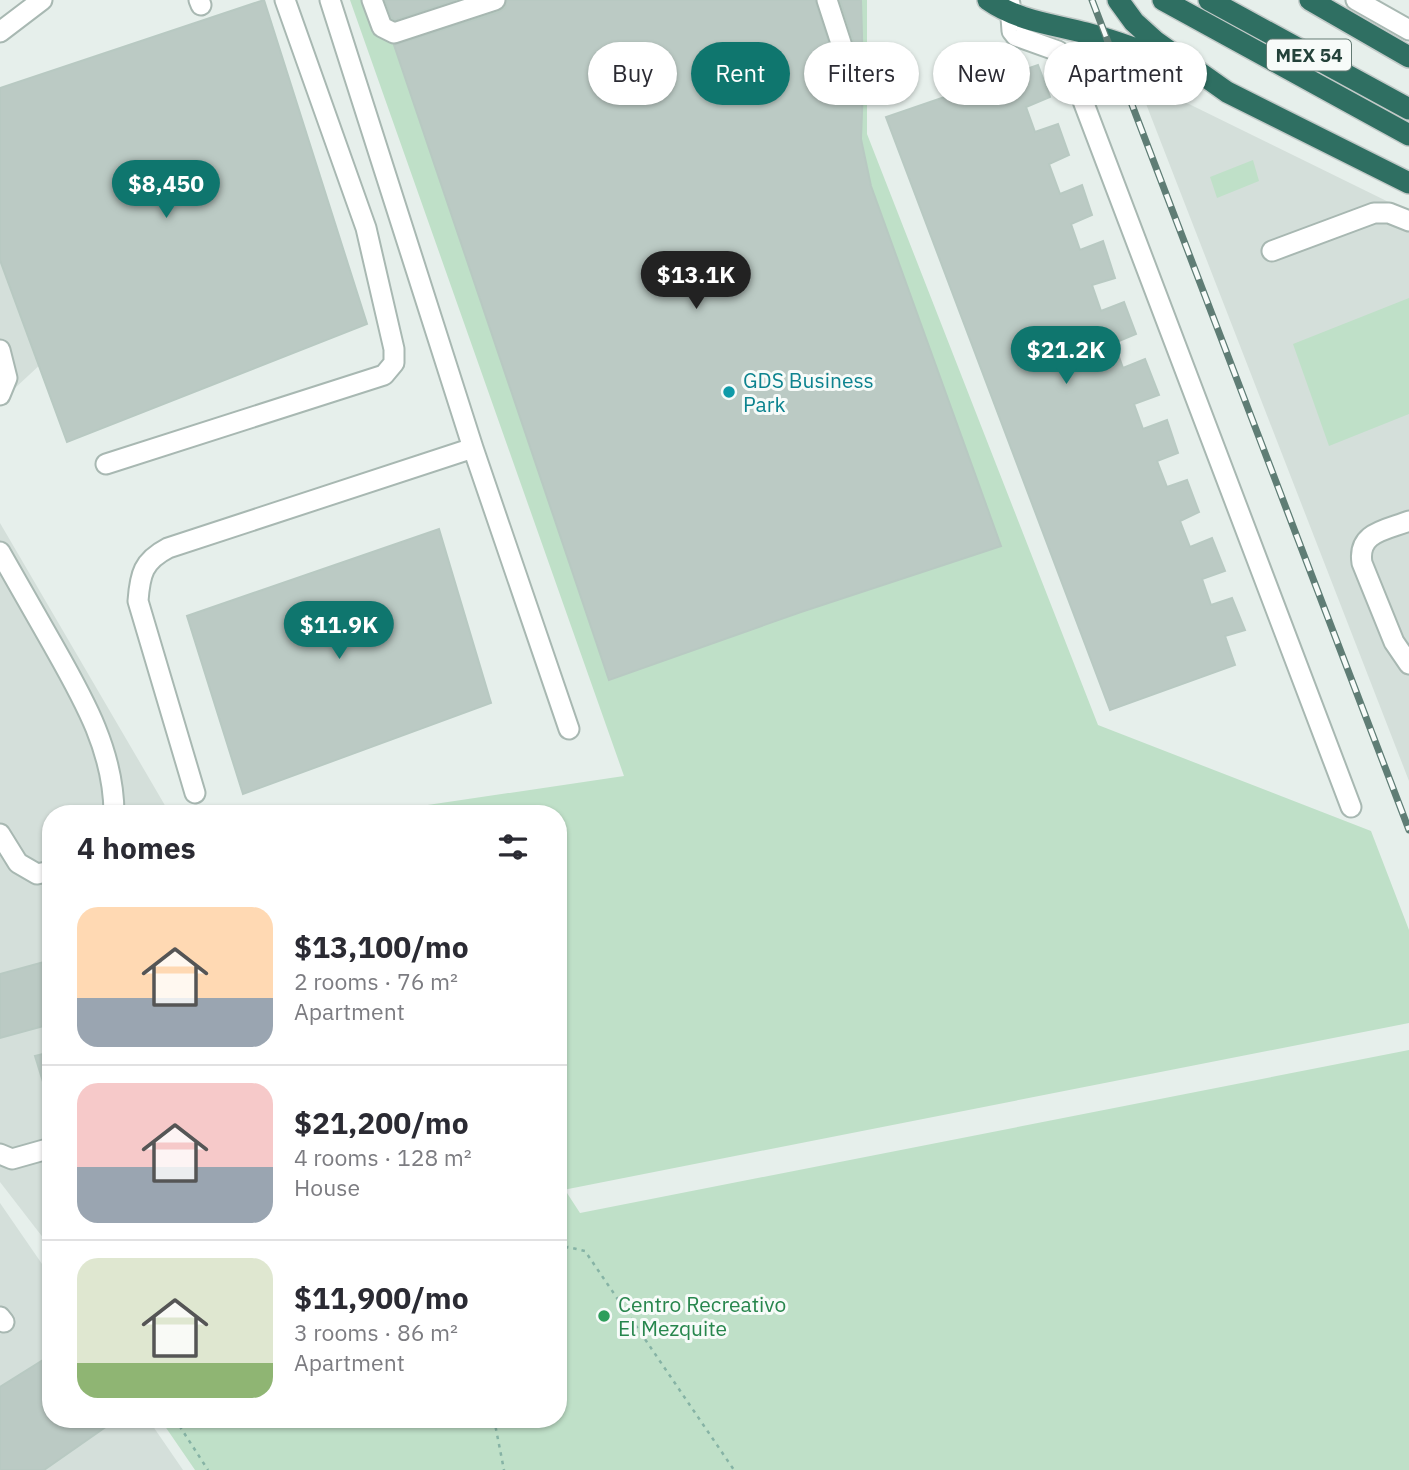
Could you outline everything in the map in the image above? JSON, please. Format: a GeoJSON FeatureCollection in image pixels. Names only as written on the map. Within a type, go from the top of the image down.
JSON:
{"type":"FeatureCollection","features":[{"type":"Feature","properties":{"kind":"highway"},"geometry":{"type":"LineString","coordinates":[[1118,0],[1134,22],[1155,41],[1227,92]]}},
{"type":"Feature","properties":{"kind":"highway","name":"MEX 54"},"geometry":{"type":"LineString","coordinates":[[1163,0],[1409,135]]}},
{"type":"Feature","properties":{"kind":"highway","name":"MEX 54"},"geometry":{"type":"LineString","coordinates":[[1209,0],[1409,110]]}},
{"type":"Feature","properties":{"kind":"highway"},"geometry":{"type":"LineString","coordinates":[[1310,0],[1409,57]]}},
{"type":"Feature","properties":{"kind":"highway"},"geometry":{"type":"LineString","coordinates":[[1005,5],[1144,51],[1409,183]]}},
{"type":"Feature","properties":{"kind":"street"},"geometry":{"type":"LineString","coordinates":[[0,32],[42,0]]}},
{"type":"Feature","properties":{"kind":"street"},"geometry":{"type":"LineString","coordinates":[[106,464],[384,375],[394,363],[394,349],[366,228],[285,0]]}},
{"type":"Feature","properties":{"kind":"street"},"geometry":{"type":"LineString","coordinates":[[330,0],[473,448],[569,729]]}},
{"type":"Feature","properties":{"kind":"street"},"geometry":{"type":"LineString","coordinates":[[372,0],[383,27],[394,33],[495,0]]}},
{"type":"Feature","properties":{"kind":"street"},"geometry":{"type":"LineString","coordinates":[[827,0],[841,42]]}},
{"type":"Feature","properties":{"kind":"street"},"geometry":{"type":"LineString","coordinates":[[1357,0],[1409,30]]}},
{"type":"Feature","properties":{"kind":"street"},"geometry":{"type":"LineString","coordinates":[[1005,5],[1010,26],[1016,36],[1058,51],[1075,79],[1350,807]]}},
{"type":"Feature","properties":{"kind":"street"},"geometry":{"type":"LineString","coordinates":[[1272,251],[1374,213],[1389,213],[1409,221]]}},
{"type":"Feature","properties":{"kind":"street"},"geometry":{"type":"LineString","coordinates":[[0,350],[7,378],[0,395]]}},
{"type":"Feature","properties":{"kind":"street"},"geometry":{"type":"LineString","coordinates":[[195,793],[138,601],[140,581],[148,561],[168,548],[473,448]]}},
{"type":"Feature","properties":{"kind":"street"},"geometry":{"type":"LineString","coordinates":[[1409,521],[1371,535],[1363,542],[1360,552],[1394,642],[1409,664]]}},
{"type":"Feature","properties":{"kind":"street"},"geometry":{"type":"LineString","coordinates":[[0,552],[86,703],[106,757],[114,805]]}},
{"type":"Feature","properties":{"kind":"street"},"geometry":{"type":"LineString","coordinates":[[0,834],[18,863],[37,874],[42,873]]}},
{"type":"Feature","properties":{"kind":"street"},"geometry":{"type":"LineString","coordinates":[[0,1154],[12,1159],[42,1150]]}},
{"type":"Feature","properties":{"kind":"path"},"geometry":{"type":"LineString","coordinates":[[567,1248],[585,1251],[734,1470]]}},
{"type":"Feature","properties":{"kind":"path"},"geometry":{"type":"LineString","coordinates":[[181,1428],[208,1470]]}},
{"type":"Feature","properties":{"kind":"path"},"geometry":{"type":"LineString","coordinates":[[496,1428],[504,1470]]}},
{"type":"Feature","properties":{"kind":"shaded area"},"geometry":{"type":"Polygon","coordinates":[[[1146,105],[1191,105],[1409,212],[1409,781],[1146,105]]]}},
{"type":"Feature","properties":{"kind":"shaded area"},"geometry":{"type":"Polygon","coordinates":[[[0,242],[43,362],[0,402],[0,242]]]}},
{"type":"Feature","properties":{"kind":"shaded area"},"geometry":{"type":"Polygon","coordinates":[[[0,523],[165,805],[42,805],[42,1236],[0,1182],[0,523]]]}},
{"type":"Feature","properties":{"kind":"shaded area"},"geometry":{"type":"Polygon","coordinates":[[[0,1203],[42,1264],[42,1428],[154,1428],[183,1470],[0,1470],[0,1203]]]}},
{"type":"Feature","properties":{"kind":"green space"},"geometry":{"type":"Polygon","coordinates":[[[350,0],[867,0],[867,42],[804,42],[804,105],[867,105],[867,134],[1098,725],[1371,831],[1409,930],[1409,1023],[567,1189],[567,805],[428,805],[624,776],[350,0]]]}},
{"type":"Feature","properties":{"kind":"green space"},"geometry":{"type":"Polygon","coordinates":[[[1253,160],[1259,181],[1217,198],[1210,177],[1253,160]]]}},
{"type":"Feature","properties":{"kind":"green space"},"geometry":{"type":"Polygon","coordinates":[[[1409,298],[1409,414],[1329,446],[1293,344],[1409,298]]]}},
{"type":"Feature","properties":{"kind":"green space"},"geometry":{"type":"Polygon","coordinates":[[[1409,1050],[1409,1470],[195,1470],[166,1428],[567,1428],[567,1193],[580,1213],[1409,1050]]]}},
{"type":"Feature","properties":{"kind":"building"},"geometry":{"type":"Polygon","coordinates":[[[264,0],[367,324],[67,442],[0,260],[0,88],[264,0]]]}},
{"type":"Feature","properties":{"kind":"building"},"geometry":{"type":"Polygon","coordinates":[[[385,0],[456,0],[395,20],[385,0]]]}},
{"type":"Feature","properties":{"kind":"building","name":"GDS Business Park"},"geometry":{"type":"Polygon","coordinates":[[[507,0],[815,0],[828,42],[804,42],[804,105],[862,105],[861,139],[871,186],[1001,546],[801,612],[609,680],[394,45],[505,8],[507,0]]]}},
{"type":"Feature","properties":{"kind":"building"},"geometry":{"type":"Polygon","coordinates":[[[840,0],[861,0],[862,42],[854,42],[840,0]]]}},
{"type":"Feature","properties":{"kind":"building"},"geometry":{"type":"Polygon","coordinates":[[[1038,65],[1044,81],[1044,100],[1026,107],[1035,132],[1058,124],[1069,155],[1049,164],[1060,194],[1082,185],[1092,215],[1071,224],[1080,250],[1103,241],[1115,278],[1092,285],[1101,311],[1124,302],[1136,334],[1114,343],[1123,368],[1145,359],[1159,395],[1134,404],[1143,429],[1167,420],[1178,453],[1157,461],[1167,487],[1187,480],[1199,512],[1180,521],[1190,547],[1212,538],[1225,571],[1202,579],[1211,605],[1232,598],[1245,630],[1225,636],[1235,665],[1110,710],[886,117],[933,101],[933,105],[1030,105],[1030,68],[1038,65]]]}},
{"type":"Feature","properties":{"kind":"building"},"geometry":{"type":"Polygon","coordinates":[[[439,529],[491,703],[243,794],[187,616],[439,529]]]}},
{"type":"Feature","properties":{"kind":"building"},"geometry":{"type":"Polygon","coordinates":[[[42,962],[42,1026],[0,1038],[0,974],[42,962]]]}},
{"type":"Feature","properties":{"kind":"building"},"geometry":{"type":"Polygon","coordinates":[[[42,1054],[42,1079],[35,1056],[42,1054]]]}},
{"type":"Feature","properties":{"kind":"building"},"geometry":{"type":"Polygon","coordinates":[[[42,1361],[42,1428],[104,1428],[44,1470],[0,1470],[0,1387],[42,1361]]]}},
{"type":"Feature","properties":{"kind":"railway"},"geometry":{"type":"LineString","coordinates":[[1092,0],[1409,830]]}},
{"type":"Feature","properties":{"kind":"place","name":"GDS Business Park"},"geometry":{"type":"Point","coordinates":[729,392]}},
{"type":"Feature","properties":{"kind":"place","name":"Centro Recreativo El Mezquite"},"geometry":{"type":"Point","coordinates":[604,1316]}}]}
